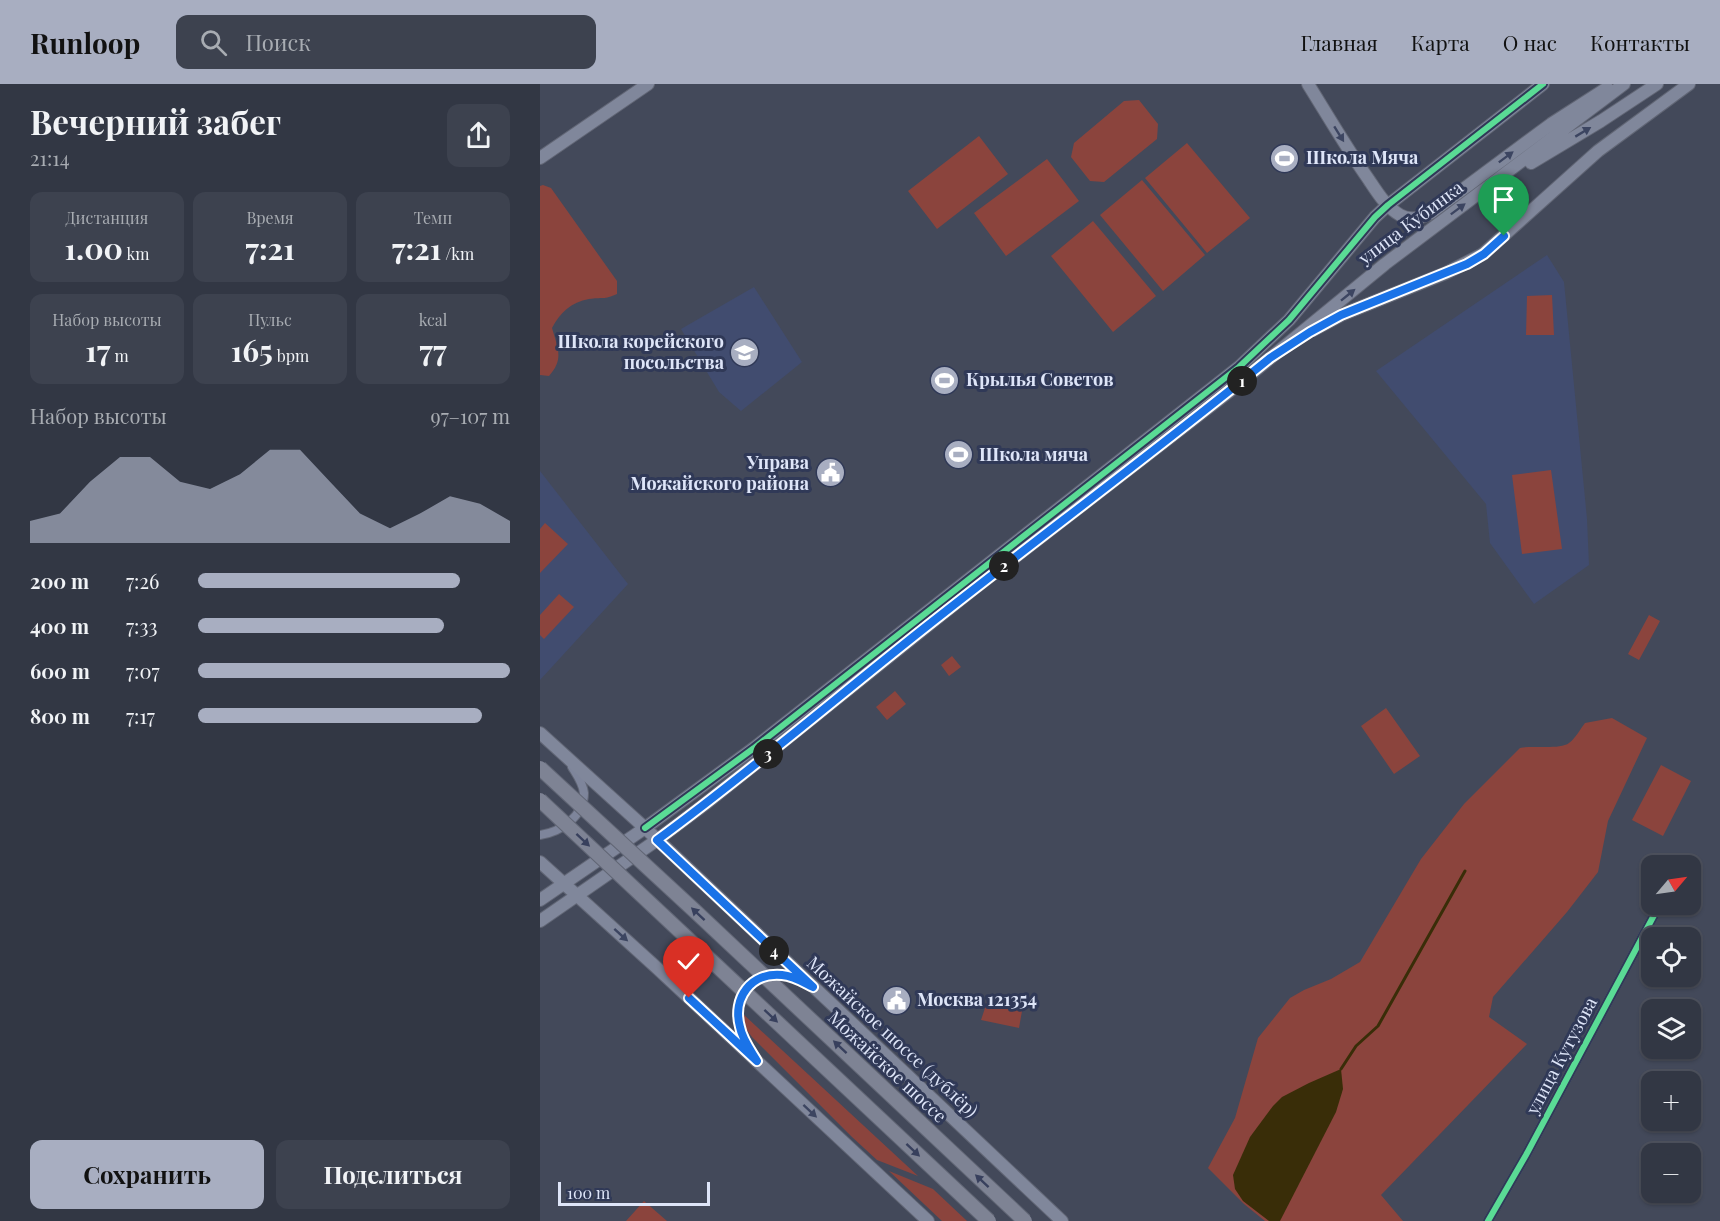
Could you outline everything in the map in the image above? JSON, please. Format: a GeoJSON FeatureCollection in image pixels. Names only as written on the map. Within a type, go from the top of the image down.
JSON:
{"type":"FeatureCollection","features":[{"type":"Feature","properties":{"kind":"main road"},"geometry":{"type":"LineString","coordinates":[[540,159],[648,84]]}},
{"type":"Feature","properties":{"kind":"main road"},"geometry":{"type":"LineString","coordinates":[[1308,84],[1360,167],[1388,205],[1400,216],[1408,218],[1424,217],[1551,124],[1615,84]]}},
{"type":"Feature","properties":{"kind":"main road"},"geometry":{"type":"LineString","coordinates":[[540,900],[645,828],[772,734],[1239,367],[1289,320],[1375,217],[1543,84]]}},
{"type":"Feature","properties":{"kind":"main road","name":"улица Кубинка"},"geometry":{"type":"LineString","coordinates":[[540,921],[657,840],[972,590],[1270,358],[1385,264],[1624,84]]}},
{"type":"Feature","properties":{"kind":"main road"},"geometry":{"type":"LineString","coordinates":[[1479,194],[1601,121],[1657,84]]}},
{"type":"Feature","properties":{"kind":"main road"},"geometry":{"type":"LineString","coordinates":[[1270,358],[1341,315],[1467,264],[1484,254],[1598,151],[1689,84]]}},
{"type":"Feature","properties":{"kind":"main road","name":"Можайское шоссе (дублёр)"},"geometry":{"type":"LineString","coordinates":[[540,733],[645,828],[1062,1221]]}},
{"type":"Feature","properties":{"kind":"main road","name":"Можайское шоссе"},"geometry":{"type":"LineString","coordinates":[[540,768],[1025,1221]]}},
{"type":"Feature","properties":{"kind":"main road"},"geometry":{"type":"LineString","coordinates":[[540,800],[989,1221]]}},
{"type":"Feature","properties":{"kind":"main road"},"geometry":{"type":"LineString","coordinates":[[540,862],[928,1221]]}},
{"type":"Feature","properties":{"kind":"street"},"geometry":{"type":"LineString","coordinates":[[540,835],[561,829],[574,818],[583,804],[584,790],[580,778],[565,757]]}},
{"type":"Feature","properties":{"kind":"street","name":"улица Кутузова"},"geometry":{"type":"LineString","coordinates":[[1488,1221],[1526,1155],[1654,915]]}},
{"type":"Feature","properties":{"kind":"street"},"geometry":{"type":"LineString","coordinates":[[757,1061],[740,1029],[738,1010],[741,996],[751,984],[763,977],[781,975],[795,978],[813,987]]}},
{"type":"Feature","properties":{"kind":"shaded area"},"geometry":{"type":"Polygon","coordinates":[[[1139,100],[1158,124],[1157,139],[1104,182],[1090,181],[1071,157],[1074,143],[1124,101],[1139,100]]]}},
{"type":"Feature","properties":{"kind":"shaded area"},"geometry":{"type":"Polygon","coordinates":[[[979,136],[1008,174],[937,229],[908,191],[979,136]]]}},
{"type":"Feature","properties":{"kind":"shaded area"},"geometry":{"type":"Polygon","coordinates":[[[1187,143],[1250,218],[1207,253],[1145,178],[1187,143]]]}},
{"type":"Feature","properties":{"kind":"shaded area"},"geometry":{"type":"Polygon","coordinates":[[[1047,159],[1079,201],[1006,256],[974,213],[1047,159]]]}},
{"type":"Feature","properties":{"kind":"shaded area"},"geometry":{"type":"Polygon","coordinates":[[[1142,180],[1205,255],[1163,291],[1100,215],[1142,180]]]}},
{"type":"Feature","properties":{"kind":"shaded area"},"geometry":{"type":"Polygon","coordinates":[[[540,186],[551,188],[617,281],[617,294],[577,303],[559,318],[552,328],[558,348],[558,359],[549,376],[540,375],[540,186]]]}},
{"type":"Feature","properties":{"kind":"shaded area"},"geometry":{"type":"Polygon","coordinates":[[[1093,221],[1156,296],[1113,332],[1051,256],[1093,221]]]}},
{"type":"Feature","properties":{"kind":"shaded area"},"geometry":{"type":"Polygon","coordinates":[[[1547,255],[1564,282],[1587,519],[1589,565],[1534,604],[1490,543],[1486,504],[1376,371],[1547,255]]]}},
{"type":"Feature","properties":{"kind":"shaded area","name":"Школа корейского посольства"},"geometry":{"type":"Polygon","coordinates":[[[754,287],[802,362],[741,411],[719,392],[681,329],[754,287]]]}},
{"type":"Feature","properties":{"kind":"shaded area"},"geometry":{"type":"Polygon","coordinates":[[[1552,295],[1554,335],[1526,335],[1527,296],[1552,295]]]}},
{"type":"Feature","properties":{"kind":"shaded area"},"geometry":{"type":"Polygon","coordinates":[[[1551,470],[1562,549],[1522,554],[1512,475],[1551,470]]]}},
{"type":"Feature","properties":{"kind":"shaded area"},"geometry":{"type":"Polygon","coordinates":[[[540,471],[628,584],[540,680],[540,471]]]}},
{"type":"Feature","properties":{"kind":"shaded area"},"geometry":{"type":"Polygon","coordinates":[[[545,523],[568,544],[540,573],[540,529],[545,523]]]}},
{"type":"Feature","properties":{"kind":"shaded area"},"geometry":{"type":"Polygon","coordinates":[[[559,594],[574,607],[544,639],[540,635],[540,615],[559,594]]]}},
{"type":"Feature","properties":{"kind":"shaded area"},"geometry":{"type":"Polygon","coordinates":[[[1649,615],[1660,621],[1639,660],[1628,654],[1649,615]]]}},
{"type":"Feature","properties":{"kind":"shaded area"},"geometry":{"type":"Polygon","coordinates":[[[952,656],[961,667],[949,676],[941,665],[952,656]]]}},
{"type":"Feature","properties":{"kind":"shaded area"},"geometry":{"type":"Polygon","coordinates":[[[895,691],[906,704],[887,720],[876,707],[895,691]]]}},
{"type":"Feature","properties":{"kind":"shaded area"},"geometry":{"type":"Polygon","coordinates":[[[1386,708],[1420,756],[1394,774],[1361,726],[1386,708]]]}},
{"type":"Feature","properties":{"kind":"shaded area"},"geometry":{"type":"Polygon","coordinates":[[[1612,718],[1647,738],[1608,821],[1598,872],[1567,912],[1493,997],[1489,1017],[1527,1044],[1381,1195],[1403,1221],[1265,1221],[1244,1204],[1208,1168],[1235,1118],[1258,1038],[1290,998],[1331,979],[1360,962],[1421,859],[1464,804],[1520,748],[1565,745],[1574,739],[1585,723],[1612,718]]]}},
{"type":"Feature","properties":{"kind":"shaded area"},"geometry":{"type":"Polygon","coordinates":[[[1661,765],[1691,781],[1663,836],[1632,820],[1661,765]]]}},
{"type":"Feature","properties":{"kind":"shaded area"},"geometry":{"type":"Polygon","coordinates":[[[989,996],[1022,1011],[1019,1028],[981,1020],[989,996]]]}},
{"type":"Feature","properties":{"kind":"shaded area"},"geometry":{"type":"Polygon","coordinates":[[[742,1013],[918,1176],[877,1160],[852,1137],[752,1037],[746,1029],[742,1013]]]}},
{"type":"Feature","properties":{"kind":"shaded area"},"geometry":{"type":"Polygon","coordinates":[[[1341,1069],[1343,1089],[1336,1112],[1280,1221],[1269,1221],[1243,1201],[1235,1189],[1233,1175],[1250,1137],[1282,1097],[1341,1069]]]}},
{"type":"Feature","properties":{"kind":"shaded area"},"geometry":{"type":"Polygon","coordinates":[[[889,1171],[933,1189],[967,1221],[942,1221],[889,1171]]]}},
{"type":"Feature","properties":{"kind":"shaded area"},"geometry":{"type":"Polygon","coordinates":[[[644,1201],[667,1221],[626,1221],[644,1201]]]}},
{"type":"Feature","properties":{"kind":"waterway"},"geometry":{"type":"LineString","coordinates":[[1341,1069],[1356,1046],[1378,1026],[1465,871]]}},
{"type":"Feature","properties":{"kind":"cycle path"},"geometry":{"type":"LineString","coordinates":[[645,828],[754,748],[1239,367],[1289,320],[1375,217],[1543,84]]}},
{"type":"Feature","properties":{"kind":"cycle path"},"geometry":{"type":"LineString","coordinates":[[1488,1221],[1526,1155],[1654,915]]}},
{"type":"Feature","properties":{"kind":"cycle path"},"geometry":{"type":"LineString","coordinates":[[757,1061],[740,1027],[739,1006],[747,989],[753,982],[771,975],[790,977],[813,987]]}},
{"type":"Feature","properties":{"kind":"place","name":"Школа Мяча"},"geometry":{"type":"Point","coordinates":[1285,158]}},
{"type":"Feature","properties":{"kind":"place","name":"Школа корейского посольства"},"geometry":{"type":"Point","coordinates":[745,352]}},
{"type":"Feature","properties":{"kind":"place","name":"Крылья Советов"},"geometry":{"type":"Point","coordinates":[945,380]}},
{"type":"Feature","properties":{"kind":"place","name":"Школа мяча"},"geometry":{"type":"Point","coordinates":[958,455]}},
{"type":"Feature","properties":{"kind":"place","name":"Управа Можайского района"},"geometry":{"type":"Point","coordinates":[830,473]}},
{"type":"Feature","properties":{"kind":"place","name":"Москва 121354"},"geometry":{"type":"Point","coordinates":[896,1000]}},
{"type":"Feature","properties":{"kind":"route"},"geometry":{"type":"LineString","coordinates":[[689,998],[757,1061],[740,1029],[738,1010],[741,996],[751,984],[763,977],[781,975],[795,978],[813,987],[657,840],[853,687],[972,590],[1270,358],[1341,315],[1467,264],[1484,254],[1504,236]]}}]}
